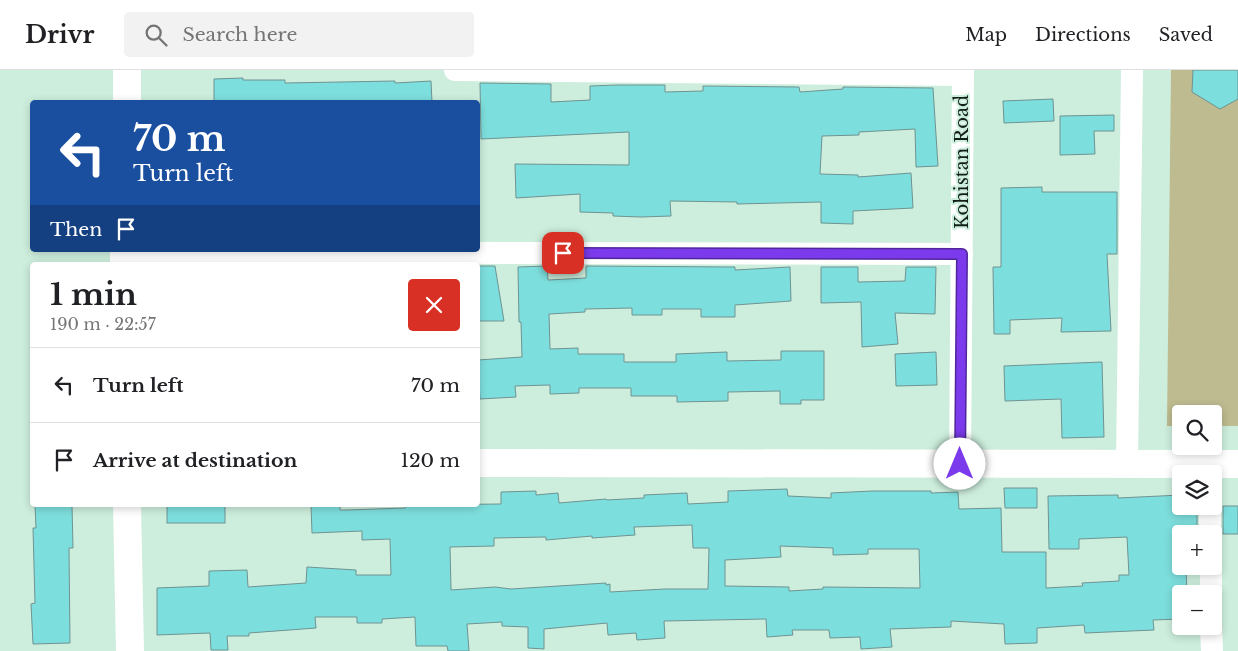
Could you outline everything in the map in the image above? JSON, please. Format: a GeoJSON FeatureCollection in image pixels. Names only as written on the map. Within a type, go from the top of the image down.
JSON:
{"type":"FeatureCollection","features":[{"type":"Feature","properties":{"kind":"street"},"geometry":{"type":"LineString","coordinates":[[127,70],[127,100]]}},
{"type":"Feature","properties":{"kind":"street"},"geometry":{"type":"LineString","coordinates":[[455,70],[963,72]]}},
{"type":"Feature","properties":{"kind":"street"},"geometry":{"type":"LineString","coordinates":[[1127,464],[1132,70]]}},
{"type":"Feature","properties":{"kind":"street","name":"Kohistan Road"},"geometry":{"type":"LineString","coordinates":[[960,464],[963,72]]}},
{"type":"Feature","properties":{"kind":"street"},"geometry":{"type":"LineString","coordinates":[[124,256],[962,254]]}},
{"type":"Feature","properties":{"kind":"street"},"geometry":{"type":"LineString","coordinates":[[480,463],[1127,464],[1172,467]]}},
{"type":"Feature","properties":{"kind":"street"},"geometry":{"type":"LineString","coordinates":[[1222,467],[1238,464]]}},
{"type":"Feature","properties":{"kind":"street"},"geometry":{"type":"LineString","coordinates":[[127,507],[130,651]]}},
{"type":"Feature","properties":{"kind":"street"},"geometry":{"type":"LineString","coordinates":[[1211,635],[1212,651]]}},
{"type":"Feature","properties":{"kind":"shaded area"},"geometry":{"type":"Polygon","coordinates":[[[1171,70],[1238,70],[1238,426],[1222,426],[1222,405],[1172,405],[1172,426],[1167,426],[1171,70]]]}},
{"type":"Feature","properties":{"kind":"building"},"geometry":{"type":"Polygon","coordinates":[[[1193,70],[1238,70],[1238,99],[1220,109],[1192,92],[1193,70]]]}},
{"type":"Feature","properties":{"kind":"building"},"geometry":{"type":"Polygon","coordinates":[[[214,79],[285,80],[285,83],[395,81],[395,83],[431,81],[432,100],[214,100],[214,79]]]}},
{"type":"Feature","properties":{"kind":"building"},"geometry":{"type":"Polygon","coordinates":[[[480,83],[551,84],[551,102],[590,100],[590,86],[617,85],[665,85],[665,92],[703,91],[703,86],[799,87],[800,92],[843,89],[843,87],[933,88],[938,166],[916,167],[915,129],[859,132],[859,135],[822,136],[820,174],[858,175],[858,177],[911,173],[913,208],[853,211],[853,224],[821,223],[821,202],[737,204],[737,202],[670,201],[671,216],[613,216],[613,213],[580,212],[580,194],[516,198],[515,164],[629,165],[629,132],[481,139],[480,83]]]}},
{"type":"Feature","properties":{"kind":"building"},"geometry":{"type":"Polygon","coordinates":[[[1053,99],[1054,121],[1004,123],[1003,101],[1053,99]]]}},
{"type":"Feature","properties":{"kind":"building"},"geometry":{"type":"Polygon","coordinates":[[[1114,115],[1114,131],[1094,131],[1095,154],[1060,155],[1060,116],[1114,115]]]}},
{"type":"Feature","properties":{"kind":"building"},"geometry":{"type":"Polygon","coordinates":[[[1042,187],[1042,192],[1117,192],[1117,254],[1107,254],[1111,331],[1061,332],[1062,318],[1010,320],[1010,334],[994,334],[993,267],[1001,267],[1001,188],[1042,187]]]}},
{"type":"Feature","properties":{"kind":"building"},"geometry":{"type":"Polygon","coordinates":[[[480,266],[495,266],[504,321],[480,321],[480,266]]]}},
{"type":"Feature","properties":{"kind":"building"},"geometry":{"type":"Polygon","coordinates":[[[547,266],[548,280],[586,278],[586,266],[735,267],[735,270],[790,267],[791,301],[735,305],[735,317],[701,317],[701,309],[662,309],[662,315],[632,315],[632,308],[585,309],[585,312],[549,314],[550,349],[578,348],[578,354],[624,354],[624,362],[676,362],[676,354],[727,352],[727,361],[781,360],[781,351],[824,351],[824,400],[801,400],[801,404],[780,404],[780,391],[728,392],[728,401],[677,402],[677,396],[631,396],[631,388],[579,388],[579,393],[550,394],[550,385],[515,386],[516,397],[480,399],[480,360],[522,357],[518,267],[547,266]]]}},
{"type":"Feature","properties":{"kind":"building"},"geometry":{"type":"Polygon","coordinates":[[[821,267],[858,267],[858,282],[905,281],[906,267],[936,267],[935,314],[895,313],[898,344],[862,347],[861,302],[821,303],[821,267]]]}},
{"type":"Feature","properties":{"kind":"building"},"geometry":{"type":"Polygon","coordinates":[[[936,352],[937,385],[896,386],[895,354],[936,352]]]}},
{"type":"Feature","properties":{"kind":"building"},"geometry":{"type":"Polygon","coordinates":[[[1102,362],[1104,437],[1062,438],[1061,399],[1005,401],[1004,366],[1102,362]]]}},
{"type":"Feature","properties":{"kind":"building"},"geometry":{"type":"Polygon","coordinates":[[[1004,488],[1037,488],[1037,508],[1005,508],[1004,488]]]}},
{"type":"Feature","properties":{"kind":"building"},"geometry":{"type":"Polygon","coordinates":[[[787,489],[788,496],[831,498],[831,493],[872,491],[958,492],[959,509],[1001,508],[1002,552],[1046,552],[1046,588],[1083,586],[1082,583],[1119,581],[1119,575],[1129,575],[1127,537],[1079,539],[1079,549],[1049,549],[1048,496],[1118,495],[1118,498],[1172,495],[1172,515],[1197,515],[1197,525],[1172,525],[1172,575],[1186,575],[1187,585],[1172,585],[1172,619],[1153,620],[1154,630],[1085,633],[1084,625],[1037,628],[1037,643],[1005,644],[1004,624],[951,621],[951,627],[890,629],[892,647],[861,649],[860,637],[830,638],[829,630],[792,630],[793,635],[767,637],[766,619],[664,621],[665,638],[637,640],[636,633],[608,635],[607,623],[544,629],[544,649],[528,648],[528,627],[502,626],[502,622],[467,624],[469,651],[448,651],[447,646],[416,646],[415,617],[382,619],[382,623],[357,623],[357,617],[315,617],[316,628],[249,633],[249,636],[227,636],[228,650],[211,650],[210,633],[157,635],[157,588],[209,586],[209,571],[247,570],[248,587],[306,583],[307,567],[356,570],[356,575],[391,575],[390,539],[362,540],[362,531],[312,533],[311,507],[340,507],[340,510],[347,510],[405,507],[480,507],[480,504],[501,504],[501,492],[536,491],[536,495],[558,493],[559,503],[644,498],[644,495],[687,493],[688,504],[728,502],[728,491],[787,489]],[[692,525],[634,527],[635,535],[592,538],[592,536],[546,540],[546,537],[494,538],[494,546],[450,547],[451,590],[495,587],[511,589],[606,583],[606,585],[610,584],[610,592],[708,589],[709,548],[693,548],[692,525]],[[780,546],[781,557],[725,560],[725,586],[789,587],[789,591],[823,589],[823,587],[920,588],[919,549],[868,549],[868,554],[833,555],[833,548],[780,546]]]}},
{"type":"Feature","properties":{"kind":"building"},"geometry":{"type":"Polygon","coordinates":[[[1223,506],[1238,506],[1238,534],[1223,534],[1223,506]]]}},
{"type":"Feature","properties":{"kind":"building"},"geometry":{"type":"Polygon","coordinates":[[[35,507],[72,507],[73,548],[69,548],[70,643],[33,644],[31,604],[35,603],[33,528],[36,528],[35,507]]]}},
{"type":"Feature","properties":{"kind":"building"},"geometry":{"type":"Polygon","coordinates":[[[167,507],[225,507],[225,523],[167,523],[167,507]]]}},
{"type":"Feature","properties":{"kind":"route"},"geometry":{"type":"LineString","coordinates":[[563,253],[962,254],[960,464]]}}]}
